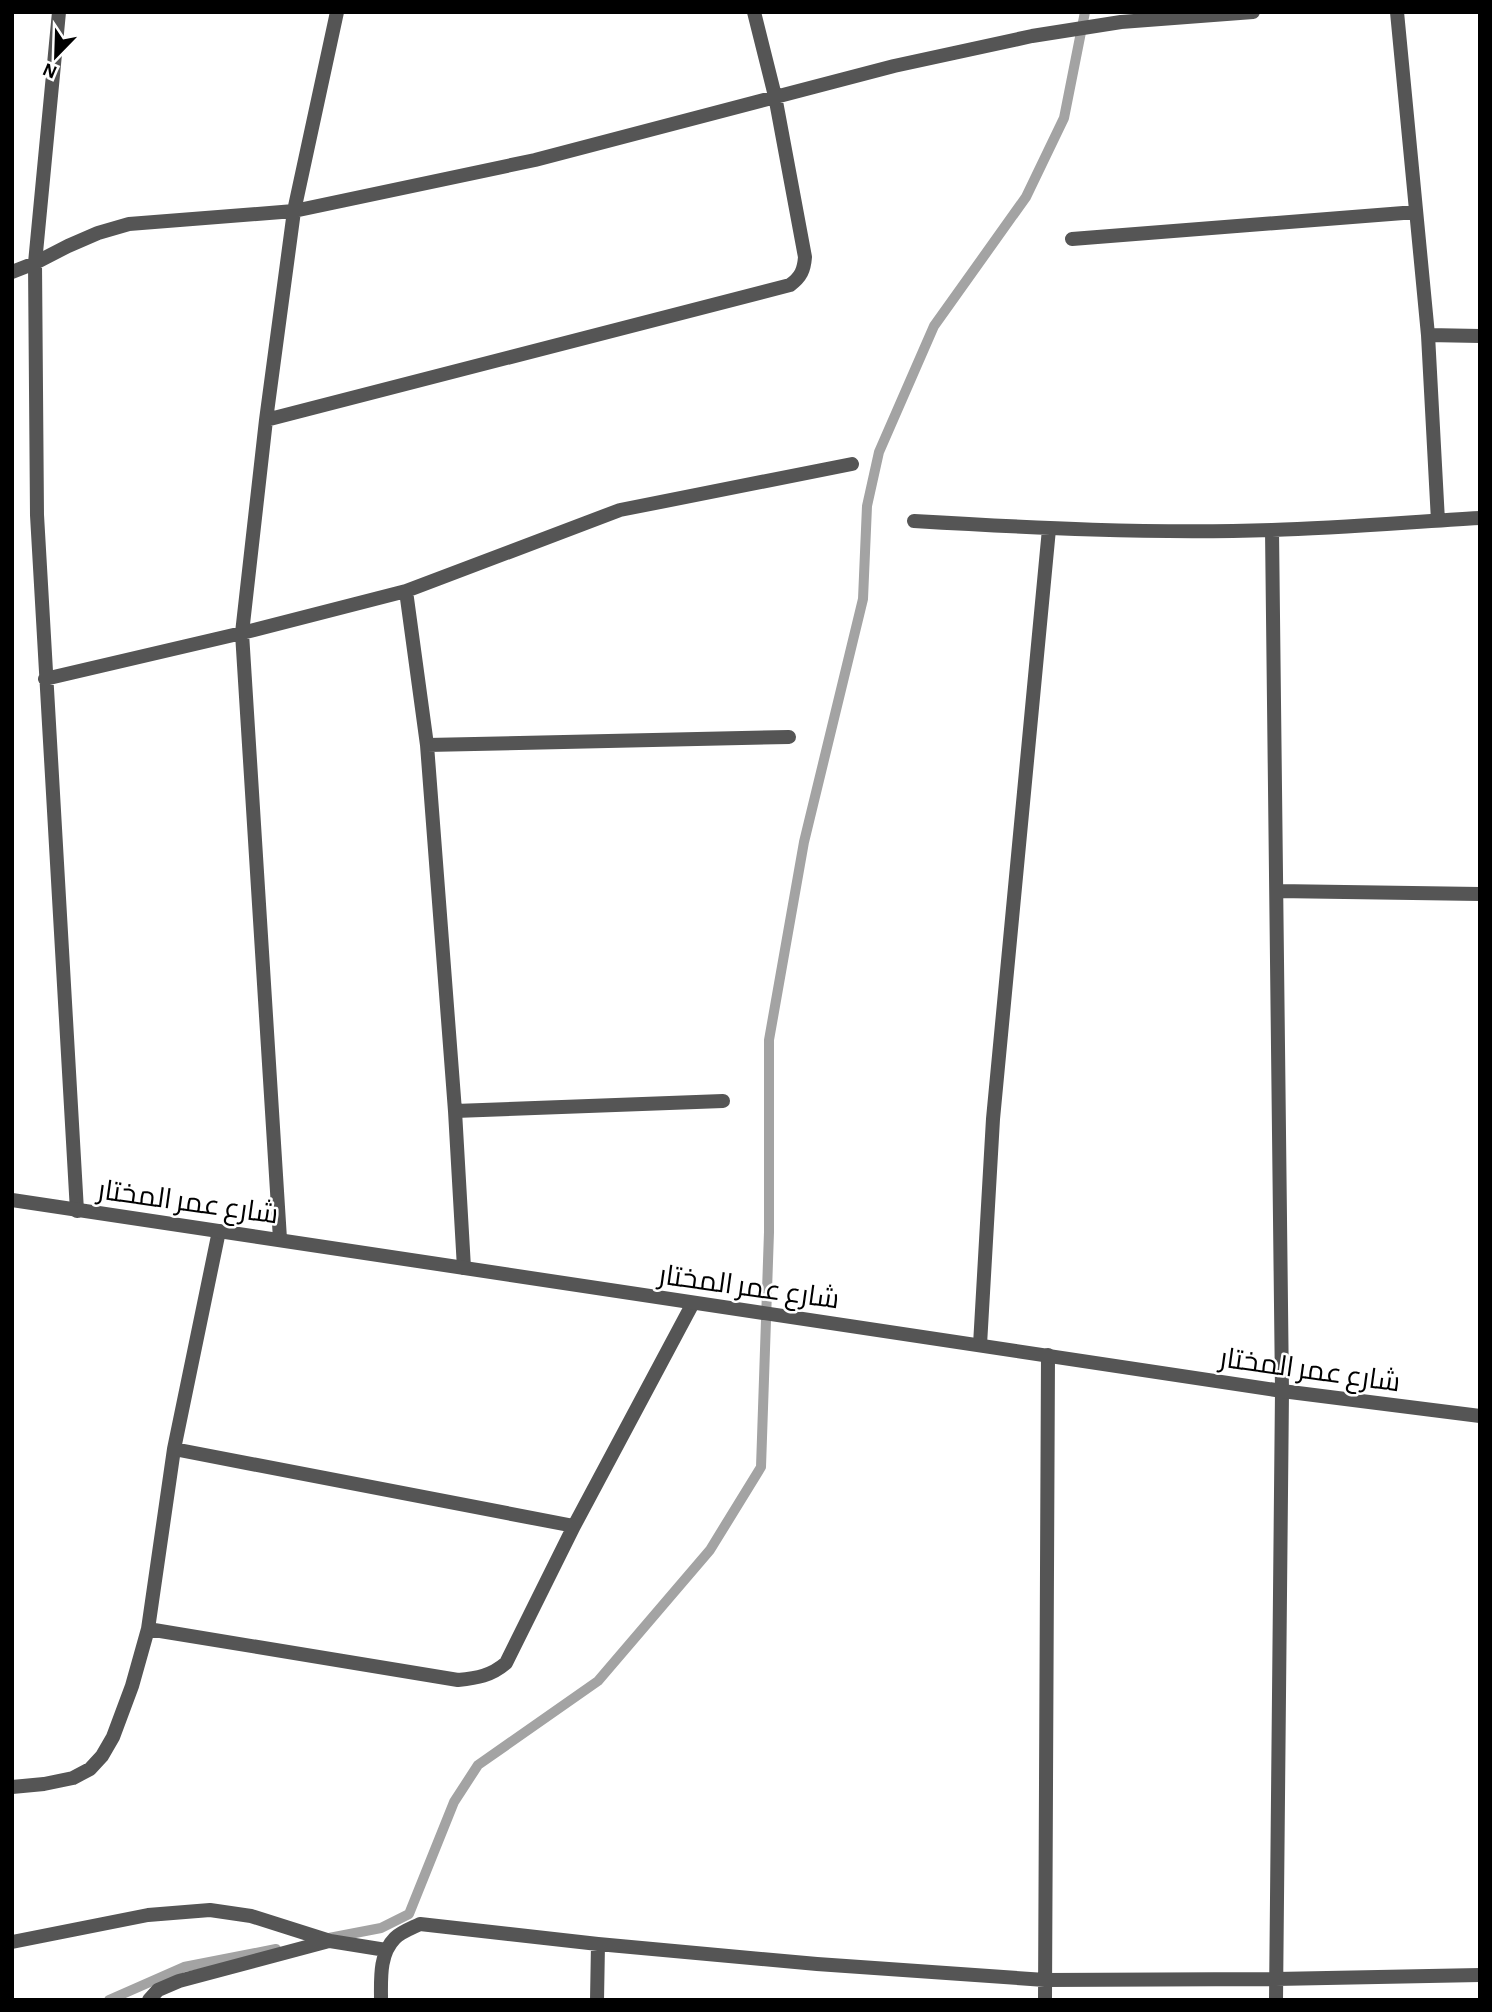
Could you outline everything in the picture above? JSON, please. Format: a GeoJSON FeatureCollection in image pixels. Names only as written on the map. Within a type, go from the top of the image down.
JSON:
{"type":"FeatureCollection","features":[{"type":"Feature","properties":{"kind":"street"},"geometry":{"type":"LineString","coordinates":[[59,12],[35,263],[37,515],[77,1210]]}},
{"type":"Feature","properties":{"kind":"street"},"geometry":{"type":"LineString","coordinates":[[280,1239],[242,634],[266,420],[294,211],[337,12]]}},
{"type":"Feature","properties":{"kind":"street"},"geometry":{"type":"LineString","coordinates":[[266,420],[790,285],[800,278],[805,257],[775,96],[754,12]]}},
{"type":"Feature","properties":{"kind":"street"},"geometry":{"type":"LineString","coordinates":[[12,272],[98,233],[129,224],[294,211],[535,160],[894,66],[1032,36],[1121,22],[1253,12]]}},
{"type":"Feature","properties":{"kind":"street"},"geometry":{"type":"LineString","coordinates":[[1398,12],[1428,335],[1438,521]]}},
{"type":"Feature","properties":{"kind":"street"},"geometry":{"type":"LineString","coordinates":[[1072,239],[1416,212]]}},
{"type":"Feature","properties":{"kind":"street"},"geometry":{"type":"LineString","coordinates":[[1428,335],[1480,336]]}},
{"type":"Feature","properties":{"kind":"street"},"geometry":{"type":"LineString","coordinates":[[45,679],[242,634],[406,591],[620,510],[852,464]]}},
{"type":"Feature","properties":{"kind":"street"},"geometry":{"type":"LineString","coordinates":[[914,522],[1048,529],[1166,531],[1272,530],[1480,518]]}},
{"type":"Feature","properties":{"kind":"street"},"geometry":{"type":"LineString","coordinates":[[980,1345],[993,1119],[1048,529]]}},
{"type":"Feature","properties":{"kind":"street"},"geometry":{"type":"LineString","coordinates":[[1272,530],[1282,1391],[1276,2000]]}},
{"type":"Feature","properties":{"kind":"street"},"geometry":{"type":"LineString","coordinates":[[406,591],[427,745],[456,1111],[464,1268]]}},
{"type":"Feature","properties":{"kind":"street"},"geometry":{"type":"LineString","coordinates":[[427,745],[789,737]]}},
{"type":"Feature","properties":{"kind":"street"},"geometry":{"type":"LineString","coordinates":[[1276,891],[1480,894]]}},
{"type":"Feature","properties":{"kind":"street"},"geometry":{"type":"LineString","coordinates":[[456,1111],[723,1101]]}},
{"type":"Feature","properties":{"kind":"street","name":"شارع عمر المختار"},"geometry":{"type":"LineString","coordinates":[[12,1200],[1282,1391],[1480,1416]]}},
{"type":"Feature","properties":{"kind":"street"},"geometry":{"type":"LineString","coordinates":[[12,1787],[44,1784],[73,1777],[90,1769],[102,1756],[113,1737],[148,1629],[174,1449],[219,1231]]}},
{"type":"Feature","properties":{"kind":"street"},"geometry":{"type":"LineString","coordinates":[[148,1629],[458,1680],[480,1678],[495,1672],[506,1663],[574,1526],[694,1303]]}},
{"type":"Feature","properties":{"kind":"street"},"geometry":{"type":"LineString","coordinates":[[1045,2000],[1048,1354]]}},
{"type":"Feature","properties":{"kind":"street"},"geometry":{"type":"LineString","coordinates":[[174,1449],[574,1526]]}},
{"type":"Feature","properties":{"kind":"street"},"geometry":{"type":"LineString","coordinates":[[12,1942],[148,1915],[210,1910],[251,1916],[330,1941],[386,1950]]}},
{"type":"Feature","properties":{"kind":"street"},"geometry":{"type":"LineString","coordinates":[[380,2000],[386,1950],[396,1937],[420,1924],[817,1964],[1045,1980],[1480,1975]]}},
{"type":"Feature","properties":{"kind":"street"},"geometry":{"type":"LineString","coordinates":[[149,2000],[158,1990],[179,1980],[330,1941]]}},
{"type":"Feature","properties":{"kind":"street"},"geometry":{"type":"LineString","coordinates":[[597,2000],[598,1944]]}},
{"type":"Feature","properties":{"kind":"waterway"},"geometry":{"type":"LineString","coordinates":[[329,1938],[381,1928],[409,1914],[454,1802],[478,1765],[598,1681],[710,1550],[761,1467],[769,1232],[769,1040],[804,842],[863,599],[867,506],[879,452],[934,326],[1026,197],[1064,118],[1085,12]]}},
{"type":"Feature","properties":{"kind":"waterway"},"geometry":{"type":"LineString","coordinates":[[109,2000],[184,1967],[276,1949]]}}]}
